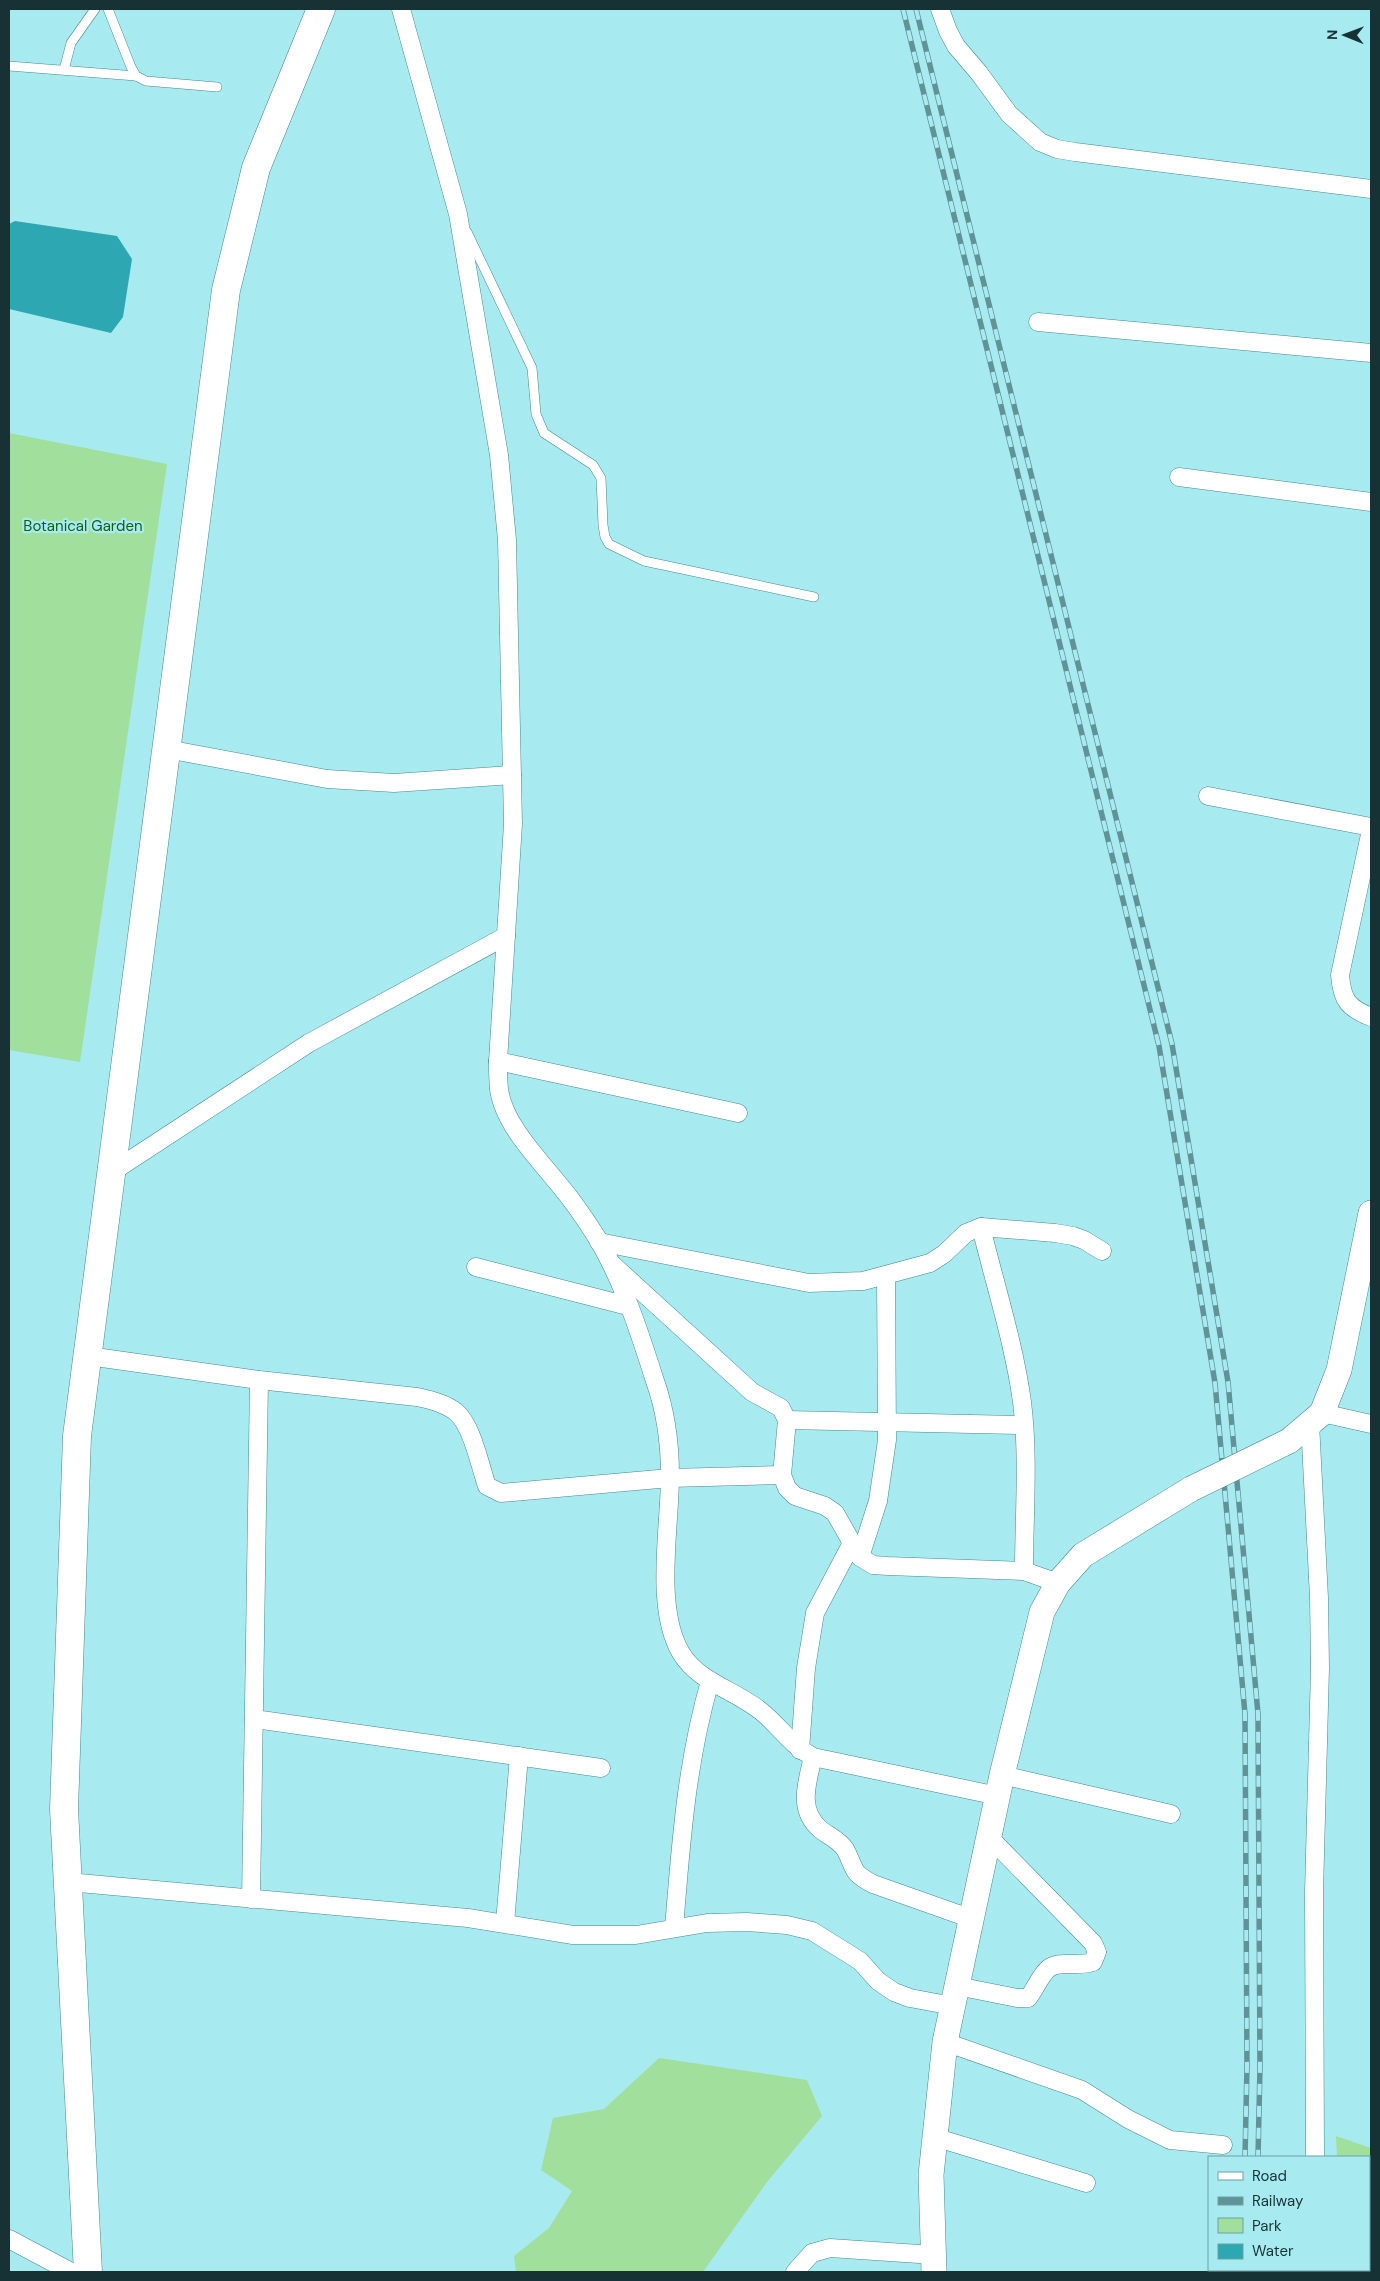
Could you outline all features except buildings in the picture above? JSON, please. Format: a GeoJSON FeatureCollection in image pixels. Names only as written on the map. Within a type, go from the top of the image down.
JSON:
{"type":"FeatureCollection","features":[{"type":"Feature","properties":{"kind":"main road"},"geometry":{"type":"LineString","coordinates":[[88,2272],[64,1809],[77,1446],[226,290],[256,168],[321,9]]}},
{"type":"Feature","properties":{"kind":"main road"},"geometry":{"type":"LineString","coordinates":[[934,2264],[931,2175],[945,2042],[1000,1786],[1042,1612],[1058,1583],[1083,1555],[1192,1489],[1289,1441],[1316,1418],[1339,1370],[1371,1213]]}},
{"type":"Feature","properties":{"kind":"street"},"geometry":{"type":"LineString","coordinates":[[402,9],[458,214],[499,455],[507,540],[513,824],[498,1061],[499,1091],[509,1116],[536,1157],[572,1200],[599,1242],[628,1306],[666,1414],[670,1478],[666,1601],[673,1634],[680,1652],[691,1668],[762,1711],[806,1754],[1171,1814]]}},
{"type":"Feature","properties":{"kind":"street"},"geometry":{"type":"LineString","coordinates":[[940,9],[956,46],[979,73],[1009,114],[1040,142],[1057,149],[1075,152],[1371,189]]}},
{"type":"Feature","properties":{"kind":"street"},"geometry":{"type":"LineString","coordinates":[[1038,322],[1371,353]]}},
{"type":"Feature","properties":{"kind":"street"},"geometry":{"type":"LineString","coordinates":[[1179,477],[1371,502]]}},
{"type":"Feature","properties":{"kind":"street"},"geometry":{"type":"LineString","coordinates":[[167,749],[327,778],[394,783],[512,775]]}},
{"type":"Feature","properties":{"kind":"street"},"geometry":{"type":"LineString","coordinates":[[1208,796],[1371,828],[1340,975],[1341,992],[1349,1006],[1371,1017]]}},
{"type":"Feature","properties":{"kind":"street"},"geometry":{"type":"LineString","coordinates":[[112,1172],[309,1043],[506,936]]}},
{"type":"Feature","properties":{"kind":"street"},"geometry":{"type":"LineString","coordinates":[[498,1061],[738,1113]]}},
{"type":"Feature","properties":{"kind":"street"},"geometry":{"type":"LineString","coordinates":[[599,1242],[809,1283],[856,1282],[930,1263],[944,1254],[966,1233],[980,1227],[1073,1236],[1084,1240],[1102,1251]]}},
{"type":"Feature","properties":{"kind":"street"},"geometry":{"type":"LineString","coordinates":[[980,1227],[1017,1372],[1023,1425],[1024,1571]]}},
{"type":"Feature","properties":{"kind":"street"},"geometry":{"type":"LineString","coordinates":[[608,1260],[752,1392],[781,1408],[787,1420],[782,1475],[787,1488],[795,1496],[825,1506],[835,1512],[856,1550],[873,1565],[1024,1571],[1058,1583]]}},
{"type":"Feature","properties":{"kind":"street"},"geometry":{"type":"LineString","coordinates":[[476,1267],[628,1306]]}},
{"type":"Feature","properties":{"kind":"street"},"geometry":{"type":"LineString","coordinates":[[886,1275],[888,1422],[878,1501],[856,1550],[815,1613],[806,1668],[806,1809],[811,1819],[844,1849],[858,1877],[873,1884],[972,1918]]}},
{"type":"Feature","properties":{"kind":"street"},"geometry":{"type":"LineString","coordinates":[[88,1356],[259,1380],[417,1397],[441,1403],[457,1412],[467,1428],[487,1486],[501,1493],[670,1478],[782,1475]]}},
{"type":"Feature","properties":{"kind":"street"},"geometry":{"type":"LineString","coordinates":[[251,1899],[259,1380]]}},
{"type":"Feature","properties":{"kind":"street"},"geometry":{"type":"LineString","coordinates":[[1315,2156],[1314,1892],[1320,1658],[1316,1418],[1371,1424]]}},
{"type":"Feature","properties":{"kind":"street"},"geometry":{"type":"LineString","coordinates":[[787,1420],[1023,1425]]}},
{"type":"Feature","properties":{"kind":"street"},"geometry":{"type":"LineString","coordinates":[[674,1928],[683,1813],[689,1770],[698,1724],[710,1681]]}},
{"type":"Feature","properties":{"kind":"street"},"geometry":{"type":"LineString","coordinates":[[254,1719],[602,1768]]}},
{"type":"Feature","properties":{"kind":"street"},"geometry":{"type":"LineString","coordinates":[[505,1923],[519,1756]]}},
{"type":"Feature","properties":{"kind":"street"},"geometry":{"type":"LineString","coordinates":[[68,1882],[468,1918],[573,1935],[636,1935],[707,1923],[747,1922],[787,1925],[812,1931],[860,1961],[878,1981],[894,1992],[910,1998],[955,1996],[1028,1998],[1048,1969],[1055,1965],[1085,1965],[1093,1962],[1097,1952],[1093,1942],[989,1836]]}},
{"type":"Feature","properties":{"kind":"street"},"geometry":{"type":"LineString","coordinates":[[945,2042],[1082,2090],[1128,2119],[1170,2140],[1223,2145]]}},
{"type":"Feature","properties":{"kind":"street"},"geometry":{"type":"LineString","coordinates":[[934,2138],[1086,2183]]}},
{"type":"Feature","properties":{"kind":"street"},"geometry":{"type":"LineString","coordinates":[[9,2239],[71,2272]]}},
{"type":"Feature","properties":{"kind":"street"},"geometry":{"type":"LineString","coordinates":[[796,2272],[812,2253],[830,2248],[934,2264]]}},
{"type":"Feature","properties":{"kind":"lane"},"geometry":{"type":"LineString","coordinates":[[64,70],[71,43],[95,9]]}},
{"type":"Feature","properties":{"kind":"lane"},"geometry":{"type":"LineString","coordinates":[[108,9],[136,76]]}},
{"type":"Feature","properties":{"kind":"lane"},"geometry":{"type":"LineString","coordinates":[[9,66],[136,76],[146,81],[217,87]]}},
{"type":"Feature","properties":{"kind":"lane"},"geometry":{"type":"LineString","coordinates":[[458,214],[532,368],[536,414],[544,433],[593,465],[600,478],[603,525],[605,537],[609,544],[644,560],[814,597]]}},
{"type":"Feature","properties":{"kind":"green space","name":"Botanical Garden"},"geometry":{"type":"Polygon","coordinates":[[[9,433],[167,464],[80,1062],[9,1050],[9,433]]]}},
{"type":"Feature","properties":{"kind":"green space"},"geometry":{"type":"Polygon","coordinates":[[[659,2058],[807,2080],[822,2116],[767,2182],[703,2272],[516,2272],[514,2256],[549,2228],[572,2191],[541,2170],[553,2118],[604,2109],[659,2058]]]}},
{"type":"Feature","properties":{"kind":"green space"},"geometry":{"type":"Polygon","coordinates":[[[1336,2136],[1371,2148],[1371,2272],[1341,2272],[1370,2271],[1370,2156],[1337,2156],[1336,2136]]]}},
{"type":"Feature","properties":{"kind":"water"},"geometry":{"type":"Polygon","coordinates":[[[15,221],[117,236],[132,259],[123,317],[111,333],[9,309],[9,224],[15,221]]]}},
{"type":"Feature","properties":{"kind":"railway"},"geometry":{"type":"LineString","coordinates":[[903,9],[1159,1046],[1215,1383],[1245,1714],[1247,2066],[1245,2156]]}},
{"type":"Feature","properties":{"kind":"railway"},"geometry":{"type":"LineString","coordinates":[[916,9],[1172,1044],[1228,1382],[1258,1714],[1260,2067],[1258,2156]]}}]}
